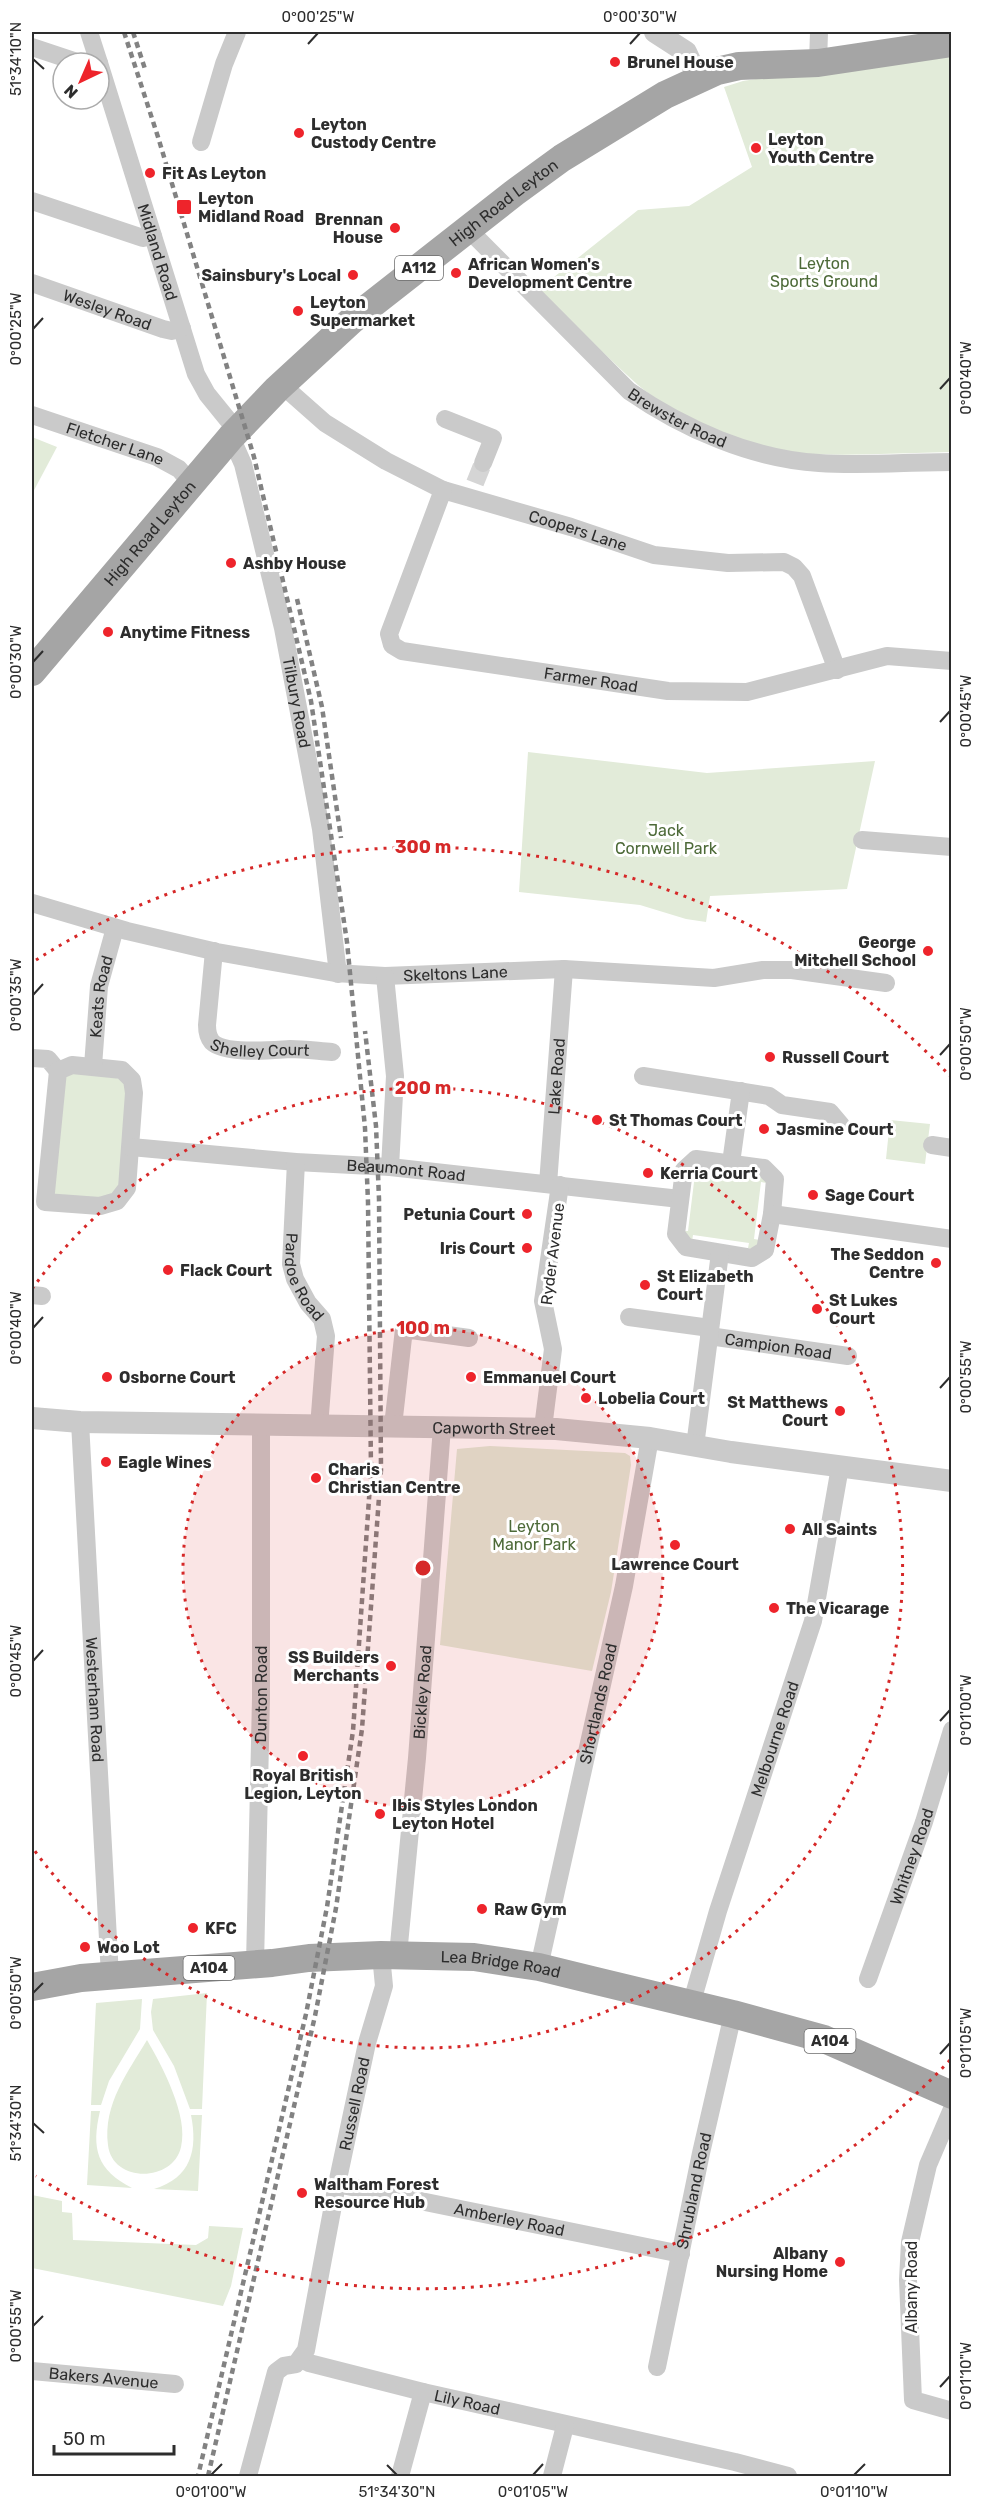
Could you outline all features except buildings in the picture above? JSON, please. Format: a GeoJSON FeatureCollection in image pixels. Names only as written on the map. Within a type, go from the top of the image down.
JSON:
{"type":"FeatureCollection","features":[{"type":"Feature","properties":{"kind":"main road","name":"High Road Leyton"},"geometry":{"type":"LineString","coordinates":[[32,672],[191,483],[234,434],[282,385],[352,320],[562,158],[665,95],[698,78],[739,66],[818,63],[951,43]]}},
{"type":"Feature","properties":{"kind":"main road","name":"Lea Bridge Road"},"geometry":{"type":"LineString","coordinates":[[32,1987],[110,1976],[309,1958],[389,1955],[474,1958],[539,1967],[733,2014],[839,2045],[951,2095]]}},
{"type":"Feature","properties":{"kind":"street","name":"Midland Road"},"geometry":{"type":"LineString","coordinates":[[89,32],[95,51]]}},
{"type":"Feature","properties":{"kind":"street"},"geometry":{"type":"LineString","coordinates":[[201,142],[224,64],[237,32]]}},
{"type":"Feature","properties":{"kind":"street"},"geometry":{"type":"LineString","coordinates":[[656,32],[686,52],[698,78]]}},
{"type":"Feature","properties":{"kind":"street"},"geometry":{"type":"LineString","coordinates":[[818,63],[819,32]]}},
{"type":"Feature","properties":{"kind":"street"},"geometry":{"type":"LineString","coordinates":[[32,47],[51,53]]}},
{"type":"Feature","properties":{"kind":"street","name":"Midland Road"},"geometry":{"type":"LineString","coordinates":[[111,101],[201,384],[234,434]]}},
{"type":"Feature","properties":{"kind":"street"},"geometry":{"type":"LineString","coordinates":[[32,201],[143,238],[153,236]]}},
{"type":"Feature","properties":{"kind":"street","name":"Brewster Road"},"geometry":{"type":"LineString","coordinates":[[468,229],[629,392],[652,407],[717,438],[753,452],[786,459],[820,464],[951,462]]}},
{"type":"Feature","properties":{"kind":"street","name":"Wesley Road"},"geometry":{"type":"LineString","coordinates":[[32,283],[163,329],[172,331],[182,327]]}},
{"type":"Feature","properties":{"kind":"street","name":"Coopers Lane"},"geometry":{"type":"LineString","coordinates":[[282,385],[325,423],[386,461],[443,490],[472,491],[654,555],[728,563],[784,562],[794,567],[802,576],[837,670]]}},
{"type":"Feature","properties":{"kind":"street","name":"Fletcher Lane"},"geometry":{"type":"LineString","coordinates":[[32,415],[157,457],[180,469],[191,483]]}},
{"type":"Feature","properties":{"kind":"street"},"geometry":{"type":"LineString","coordinates":[[445,419],[493,438],[483,463]]}},
{"type":"Feature","properties":{"kind":"street","name":"Tilbury Road"},"geometry":{"type":"LineString","coordinates":[[234,434],[282,628],[321,829],[338,974]]}},
{"type":"Feature","properties":{"kind":"street","name":"Farmer Road"},"geometry":{"type":"LineString","coordinates":[[443,490],[389,634],[392,645],[402,651],[668,691],[747,692],[887,656],[951,661]]}},
{"type":"Feature","properties":{"kind":"street"},"geometry":{"type":"LineString","coordinates":[[862,840],[951,847]]}},
{"type":"Feature","properties":{"kind":"street","name":"Skeltons Lane"},"geometry":{"type":"LineString","coordinates":[[32,903],[115,927],[214,951],[338,974],[385,976],[564,969],[714,978],[763,970],[792,970],[886,983]]}},
{"type":"Feature","properties":{"kind":"street","name":"Keats Road"},"geometry":{"type":"LineString","coordinates":[[93,1066],[99,986],[115,927]]}},
{"type":"Feature","properties":{"kind":"street","name":"Shelley Court"},"geometry":{"type":"LineString","coordinates":[[214,951],[207,1025],[208,1035],[212,1042],[221,1047],[268,1052],[290,1049],[332,1052]]}},
{"type":"Feature","properties":{"kind":"street","name":"Lake Road"},"geometry":{"type":"LineString","coordinates":[[554,1185],[564,969]]}},
{"type":"Feature","properties":{"kind":"street"},"geometry":{"type":"LineString","coordinates":[[385,976],[395,1076],[390,1167]]}},
{"type":"Feature","properties":{"kind":"street"},"geometry":{"type":"LineString","coordinates":[[32,1058],[48,1059],[58,1071],[38,1201],[100,1206],[117,1201],[127,1188],[134,1094],[132,1080],[122,1070],[93,1066],[72,1065],[58,1071]]}},
{"type":"Feature","properties":{"kind":"street"},"geometry":{"type":"LineString","coordinates":[[643,1076],[769,1096],[782,1105],[830,1112],[842,1125]]}},
{"type":"Feature","properties":{"kind":"street"},"geometry":{"type":"LineString","coordinates":[[731,1163],[741,1091]]}},
{"type":"Feature","properties":{"kind":"street"},"geometry":{"type":"LineString","coordinates":[[932,1144],[951,1148]]}},
{"type":"Feature","properties":{"kind":"street","name":"Beaumont Road"},"geometry":{"type":"LineString","coordinates":[[131,1147],[296,1162],[390,1167],[680,1199]]}},
{"type":"Feature","properties":{"kind":"street"},"geometry":{"type":"LineString","coordinates":[[696,1159],[764,1168],[775,1179],[772,1214],[765,1250],[752,1258],[686,1247],[676,1234],[680,1199],[684,1170],[696,1159]]}},
{"type":"Feature","properties":{"kind":"street","name":"Pardoe Road"},"geometry":{"type":"LineString","coordinates":[[296,1162],[291,1264],[295,1278],[308,1303],[322,1319],[326,1336],[319,1426]]}},
{"type":"Feature","properties":{"kind":"street","name":"Ryder Avenue"},"geometry":{"type":"LineString","coordinates":[[543,1428],[553,1349],[543,1301],[554,1185]]}},
{"type":"Feature","properties":{"kind":"street"},"geometry":{"type":"LineString","coordinates":[[772,1214],[951,1239]]}},
{"type":"Feature","properties":{"kind":"street","name":"Campion Road"},"geometry":{"type":"LineString","coordinates":[[695,1446],[720,1252]]}},
{"type":"Feature","properties":{"kind":"street","name":"Campion Road"},"geometry":{"type":"LineString","coordinates":[[629,1317],[848,1356]]}},
{"type":"Feature","properties":{"kind":"street"},"geometry":{"type":"LineString","coordinates":[[393,1426],[404,1329],[469,1338]]}},
{"type":"Feature","properties":{"kind":"street","name":"Capworth Street"},"geometry":{"type":"LineString","coordinates":[[32,1418],[80,1422],[261,1426],[543,1428],[650,1438],[840,1467],[951,1478]]}},
{"type":"Feature","properties":{"kind":"street","name":"Westerham Road"},"geometry":{"type":"LineString","coordinates":[[80,1422],[110,1976]]}},
{"type":"Feature","properties":{"kind":"street","name":"Dunton Road"},"geometry":{"type":"LineString","coordinates":[[255,1964],[261,1698],[261,1426]]}},
{"type":"Feature","properties":{"kind":"street","name":"Bickley Road"},"geometry":{"type":"LineString","coordinates":[[389,1955],[417,1758],[442,1427]]}},
{"type":"Feature","properties":{"kind":"street","name":"Shortlands Road"},"geometry":{"type":"LineString","coordinates":[[539,1967],[624,1586],[650,1438]]}},
{"type":"Feature","properties":{"kind":"street","name":"Melbourne Road"},"geometry":{"type":"LineString","coordinates":[[691,2005],[718,1911],[813,1621],[840,1467]]}},
{"type":"Feature","properties":{"kind":"street","name":"Whitney Road"},"geometry":{"type":"LineString","coordinates":[[868,1979],[924,1822],[951,1730]]}},
{"type":"Feature","properties":{"kind":"street","name":"Russell Road"},"geometry":{"type":"LineString","coordinates":[[301,2359],[306,2350],[337,2184],[367,2043],[384,1986],[389,1955]]}},
{"type":"Feature","properties":{"kind":"street","name":"Shrubland Road"},"geometry":{"type":"LineString","coordinates":[[657,2367],[733,2014]]}},
{"type":"Feature","properties":{"kind":"street","name":"Albany Road"},"geometry":{"type":"LineString","coordinates":[[951,2109],[928,2165],[910,2242],[908,2280],[913,2400],[951,2411]]}},
{"type":"Feature","properties":{"kind":"street","name":"Amberley Road"},"geometry":{"type":"LineString","coordinates":[[337,2184],[681,2254]]}},
{"type":"Feature","properties":{"kind":"street"},"geometry":{"type":"LineString","coordinates":[[248,2476],[276,2372],[284,2366],[296,2364],[301,2359]]}},
{"type":"Feature","properties":{"kind":"street","name":"Lily Road"},"geometry":{"type":"LineString","coordinates":[[301,2359],[423,2392],[635,2441],[716,2468],[788,2476]]}},
{"type":"Feature","properties":{"kind":"street","name":"Bakers Avenue"},"geometry":{"type":"LineString","coordinates":[[32,2371],[175,2384]]}},
{"type":"Feature","properties":{"kind":"street"},"geometry":{"type":"LineString","coordinates":[[400,2476],[423,2392]]}},
{"type":"Feature","properties":{"kind":"street"},"geometry":{"type":"LineString","coordinates":[[552,2476],[565,2426]]}},
{"type":"Feature","properties":{"kind":"green space","name":"Leyton Sports Ground"},"geometry":{"type":"Polygon","coordinates":[[[951,48],[951,452],[810,454],[765,447],[719,432],[675,411],[638,385],[539,289],[638,210],[689,206],[752,167],[724,87],[743,81],[951,48]]]}},
{"type":"Feature","properties":{"kind":"green space"},"geometry":{"type":"Polygon","coordinates":[[[32,437],[57,447],[32,494],[32,437]]]}},
{"type":"Feature","properties":{"kind":"green space","name":"Jack Cornwell Park"},"geometry":{"type":"Polygon","coordinates":[[[528,752],[707,773],[875,761],[847,889],[710,896],[706,922],[686,919],[640,905],[519,892],[528,752]]]}},
{"type":"Feature","properties":{"kind":"green space"},"geometry":{"type":"Polygon","coordinates":[[[58,1071],[132,1080],[117,1201],[45,1202],[58,1071]]]}},
{"type":"Feature","properties":{"kind":"green space"},"geometry":{"type":"Polygon","coordinates":[[[890,1120],[930,1124],[925,1164],[886,1159],[890,1120]]]}},
{"type":"Feature","properties":{"kind":"green space"},"geometry":{"type":"Polygon","coordinates":[[[701,1165],[700,1171],[749,1178],[751,1171],[762,1173],[767,1183],[761,1182],[754,1239],[760,1240],[754,1249],[748,1248],[749,1243],[693,1235],[692,1241],[683,1231],[688,1231],[695,1174],[690,1173],[701,1165]]]}},
{"type":"Feature","properties":{"kind":"green space","name":"Leyton Manor Park"},"geometry":{"type":"Polygon","coordinates":[[[490,1446],[625,1453],[630,1456],[631,1465],[611,1592],[592,1671],[440,1645],[457,1449],[490,1446]]]}},
{"type":"Feature","properties":{"kind":"green space"},"geometry":{"type":"Polygon","coordinates":[[[207,1993],[202,2109],[190,2109],[174,2066],[153,2030],[151,2012],[153,1999],[207,1993]]]}},
{"type":"Feature","properties":{"kind":"green space"},"geometry":{"type":"Polygon","coordinates":[[[142,1999],[140,2029],[109,2081],[101,2105],[91,2105],[96,2003],[142,1999]]]}},
{"type":"Feature","properties":{"kind":"green space"},"geometry":{"type":"Polygon","coordinates":[[[147,2040],[173,2092],[178,2106],[182,2135],[181,2147],[176,2159],[167,2167],[143,2174],[131,2172],[120,2166],[112,2157],[107,2130],[118,2089],[147,2040]]]}},
{"type":"Feature","properties":{"kind":"green space"},"geometry":{"type":"Polygon","coordinates":[[[91,2111],[100,2111],[96,2137],[104,2166],[111,2174],[132,2188],[87,2185],[91,2111]]]}},
{"type":"Feature","properties":{"kind":"green space"},"geometry":{"type":"Polygon","coordinates":[[[191,2115],[202,2115],[198,2191],[154,2189],[176,2178],[189,2161],[193,2140],[191,2115]]]}},
{"type":"Feature","properties":{"kind":"green space"},"geometry":{"type":"Polygon","coordinates":[[[32,2195],[62,2201],[62,2212],[72,2213],[73,2240],[196,2245],[208,2238],[209,2226],[243,2228],[231,2286],[223,2306],[32,2268],[32,2195]]]}},
{"type":"Feature","properties":{"kind":"tunnel"},"geometry":{"type":"LineString","coordinates":[[475,483],[483,463]]}},
{"type":"Feature","properties":{"kind":"railway"},"geometry":{"type":"LineString","coordinates":[[124,32],[158,137],[254,457],[311,701],[347,942],[365,1128],[368,1202],[371,1470],[353,1731],[327,1907],[306,2014],[198,2476]]}},
{"type":"Feature","properties":{"kind":"railway"},"geometry":{"type":"LineString","coordinates":[[133,32],[145,69]]}},
{"type":"Feature","properties":{"kind":"railway"},"geometry":{"type":"LineString","coordinates":[[297,599],[322,707],[341,838]]}},
{"type":"Feature","properties":{"kind":"railway"},"geometry":{"type":"LineString","coordinates":[[208,2476],[315,2016],[336,1908],[362,1729],[381,1470],[379,1199],[376,1126],[365,1031]]}},
{"type":"Feature","properties":{"kind":"place","name":"Brunel House"},"geometry":{"type":"Point","coordinates":[615,62]}},
{"type":"Feature","properties":{"kind":"place","name":"Leyton Custody Centre"},"geometry":{"type":"Point","coordinates":[299,133]}},
{"type":"Feature","properties":{"kind":"place","name":"Leyton Youth Centre"},"geometry":{"type":"Point","coordinates":[756,148]}},
{"type":"Feature","properties":{"kind":"place","name":"Fit As Leyton"},"geometry":{"type":"Point","coordinates":[150,173]}},
{"type":"Feature","properties":{"kind":"place","name":"Leyton Midland Road"},"geometry":{"type":"Point","coordinates":[184,207]}},
{"type":"Feature","properties":{"kind":"place","name":"Brennan House"},"geometry":{"type":"Point","coordinates":[395,228]}},
{"type":"Feature","properties":{"kind":"place","name":"African Women's Development Centre"},"geometry":{"type":"Point","coordinates":[456,273]}},
{"type":"Feature","properties":{"kind":"place","name":"Sainsbury's Local"},"geometry":{"type":"Point","coordinates":[353,275]}},
{"type":"Feature","properties":{"kind":"place","name":"Leyton Supermarket"},"geometry":{"type":"Point","coordinates":[298,311]}},
{"type":"Feature","properties":{"kind":"place","name":"Ashby House"},"geometry":{"type":"Point","coordinates":[231,563]}},
{"type":"Feature","properties":{"kind":"place","name":"Anytime Fitness"},"geometry":{"type":"Point","coordinates":[108,632]}},
{"type":"Feature","properties":{"kind":"place","name":"George Mitchell School"},"geometry":{"type":"Point","coordinates":[928,951]}},
{"type":"Feature","properties":{"kind":"place","name":"Russell Court"},"geometry":{"type":"Point","coordinates":[770,1057]}},
{"type":"Feature","properties":{"kind":"place","name":"St Thomas Court"},"geometry":{"type":"Point","coordinates":[597,1120]}},
{"type":"Feature","properties":{"kind":"place","name":"Jasmine Court"},"geometry":{"type":"Point","coordinates":[764,1129]}},
{"type":"Feature","properties":{"kind":"place","name":"Kerria Court"},"geometry":{"type":"Point","coordinates":[648,1173]}},
{"type":"Feature","properties":{"kind":"place","name":"Sage Court"},"geometry":{"type":"Point","coordinates":[813,1195]}},
{"type":"Feature","properties":{"kind":"place","name":"Petunia Court"},"geometry":{"type":"Point","coordinates":[527,1214]}},
{"type":"Feature","properties":{"kind":"place","name":"Iris Court"},"geometry":{"type":"Point","coordinates":[527,1248]}},
{"type":"Feature","properties":{"kind":"place","name":"The Seddon Centre"},"geometry":{"type":"Point","coordinates":[936,1263]}},
{"type":"Feature","properties":{"kind":"place","name":"Flack Court"},"geometry":{"type":"Point","coordinates":[168,1270]}},
{"type":"Feature","properties":{"kind":"place","name":"St Elizabeth Court"},"geometry":{"type":"Point","coordinates":[645,1285]}},
{"type":"Feature","properties":{"kind":"place","name":"St Lukes Court"},"geometry":{"type":"Point","coordinates":[817,1309]}},
{"type":"Feature","properties":{"kind":"place","name":"Osborne Court"},"geometry":{"type":"Point","coordinates":[107,1377]}},
{"type":"Feature","properties":{"kind":"place","name":"Emmanuel Court"},"geometry":{"type":"Point","coordinates":[471,1377]}},
{"type":"Feature","properties":{"kind":"place","name":"Lobelia Court"},"geometry":{"type":"Point","coordinates":[586,1398]}},
{"type":"Feature","properties":{"kind":"place","name":"St Matthews Court"},"geometry":{"type":"Point","coordinates":[840,1411]}},
{"type":"Feature","properties":{"kind":"place","name":"Eagle Wines"},"geometry":{"type":"Point","coordinates":[106,1462]}},
{"type":"Feature","properties":{"kind":"place","name":"Charis Christian Centre"},"geometry":{"type":"Point","coordinates":[316,1478]}},
{"type":"Feature","properties":{"kind":"place","name":"All Saints"},"geometry":{"type":"Point","coordinates":[790,1529]}},
{"type":"Feature","properties":{"kind":"place","name":"Lawrence Court"},"geometry":{"type":"Point","coordinates":[675,1545]}},
{"type":"Feature","properties":{"kind":"place","name":"The Vicarage"},"geometry":{"type":"Point","coordinates":[774,1608]}},
{"type":"Feature","properties":{"kind":"place","name":"SS Builders Merchants"},"geometry":{"type":"Point","coordinates":[391,1666]}},
{"type":"Feature","properties":{"kind":"place","name":"Royal British Legion, Leyton"},"geometry":{"type":"Point","coordinates":[303,1756]}},
{"type":"Feature","properties":{"kind":"place","name":"Ibis Styles London Leyton Hotel"},"geometry":{"type":"Point","coordinates":[380,1814]}},
{"type":"Feature","properties":{"kind":"place","name":"Raw Gym"},"geometry":{"type":"Point","coordinates":[482,1909]}},
{"type":"Feature","properties":{"kind":"place","name":"KFC"},"geometry":{"type":"Point","coordinates":[193,1928]}},
{"type":"Feature","properties":{"kind":"place","name":"Woo Lot"},"geometry":{"type":"Point","coordinates":[85,1947]}},
{"type":"Feature","properties":{"kind":"place","name":"Waltham Forest Resource Hub"},"geometry":{"type":"Point","coordinates":[302,2193]}},
{"type":"Feature","properties":{"kind":"place","name":"Albany Nursing Home"},"geometry":{"type":"Point","coordinates":[840,2262]}}]}
